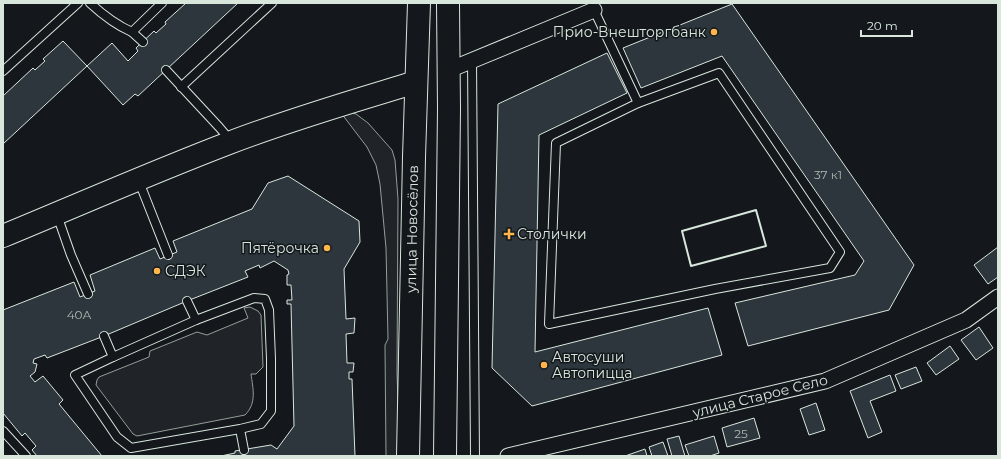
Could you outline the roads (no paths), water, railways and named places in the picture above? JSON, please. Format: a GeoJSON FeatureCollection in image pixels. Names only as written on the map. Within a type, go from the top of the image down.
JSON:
{"type":"FeatureCollection","features":[{"type":"Feature","properties":{"kind":"main road","name":"улица Новосёлов"},"geometry":{"type":"LineString","coordinates":[[408,456],[419,3]]}},
{"type":"Feature","properties":{"kind":"main road"},"geometry":{"type":"LineString","coordinates":[[445,456],[449,125],[448,3]]}},
{"type":"Feature","properties":{"kind":"main road"},"geometry":{"type":"LineString","coordinates":[[3,236],[137,179],[231,142],[335,106],[416,82]]}},
{"type":"Feature","properties":{"kind":"street"},"geometry":{"type":"LineString","coordinates":[[449,70],[594,10]]}},
{"type":"Feature","properties":{"kind":"street","name":"улица Старое Село"},"geometry":{"type":"LineString","coordinates":[[508,456],[825,381],[966,320],[998,297]]}},
{"type":"Feature","properties":{"kind":"lane"},"geometry":{"type":"LineString","coordinates":[[3,71],[78,3]]}},
{"type":"Feature","properties":{"kind":"lane"},"geometry":{"type":"LineString","coordinates":[[90,3],[103,16],[132,32],[143,42]]}},
{"type":"Feature","properties":{"kind":"lane"},"geometry":{"type":"LineString","coordinates":[[132,32],[162,3]]}},
{"type":"Feature","properties":{"kind":"lane"},"geometry":{"type":"LineString","coordinates":[[182,88],[272,3]]}},
{"type":"Feature","properties":{"kind":"lane"},"geometry":{"type":"LineString","coordinates":[[594,10],[638,103]]}},
{"type":"Feature","properties":{"kind":"lane"},"geometry":{"type":"LineString","coordinates":[[472,60],[475,456]]}},
{"type":"Feature","properties":{"kind":"lane"},"geometry":{"type":"LineString","coordinates":[[166,70],[231,142]]}},
{"type":"Feature","properties":{"kind":"lane"},"geometry":{"type":"LineString","coordinates":[[719,73],[840,252],[830,268],[715,288],[549,324],[556,143],[638,103],[719,73]]}},
{"type":"Feature","properties":{"kind":"lane"},"geometry":{"type":"LineString","coordinates":[[137,179],[168,255]]}},
{"type":"Feature","properties":{"kind":"lane"},"geometry":{"type":"LineString","coordinates":[[56,214],[71,256],[88,294]]}},
{"type":"Feature","properties":{"kind":"lane"},"geometry":{"type":"LineString","coordinates":[[254,298],[265,299],[269,310],[271,411],[261,424],[130,448],[117,437],[75,375],[112,357],[196,320],[254,298]]}},
{"type":"Feature","properties":{"kind":"lane"},"geometry":{"type":"LineString","coordinates":[[187,301],[196,320]]}},
{"type":"Feature","properties":{"kind":"lane"},"geometry":{"type":"LineString","coordinates":[[104,336],[112,357]]}},
{"type":"Feature","properties":{"kind":"lane"},"geometry":{"type":"LineString","coordinates":[[240,429],[244,450]]}},
{"type":"Feature","properties":{"kind":"lane"},"geometry":{"type":"LineString","coordinates":[[3,431],[26,456]]}},
{"type":"Feature","properties":{"kind":"place","name":"Прио-Внешторгбанк"},"geometry":{"type":"Point","coordinates":[714,32]}},
{"type":"Feature","properties":{"kind":"place","name":"Столички"},"geometry":{"type":"Point","coordinates":[509,234]}},
{"type":"Feature","properties":{"kind":"place","name":"Пятёрочка"},"geometry":{"type":"Point","coordinates":[327,248]}},
{"type":"Feature","properties":{"kind":"place","name":"СДЭК"},"geometry":{"type":"Point","coordinates":[157,271]}},
{"type":"Feature","properties":{"kind":"place","name":"Автосуши Автопицца"},"geometry":{"type":"Point","coordinates":[544,365]}}]}
